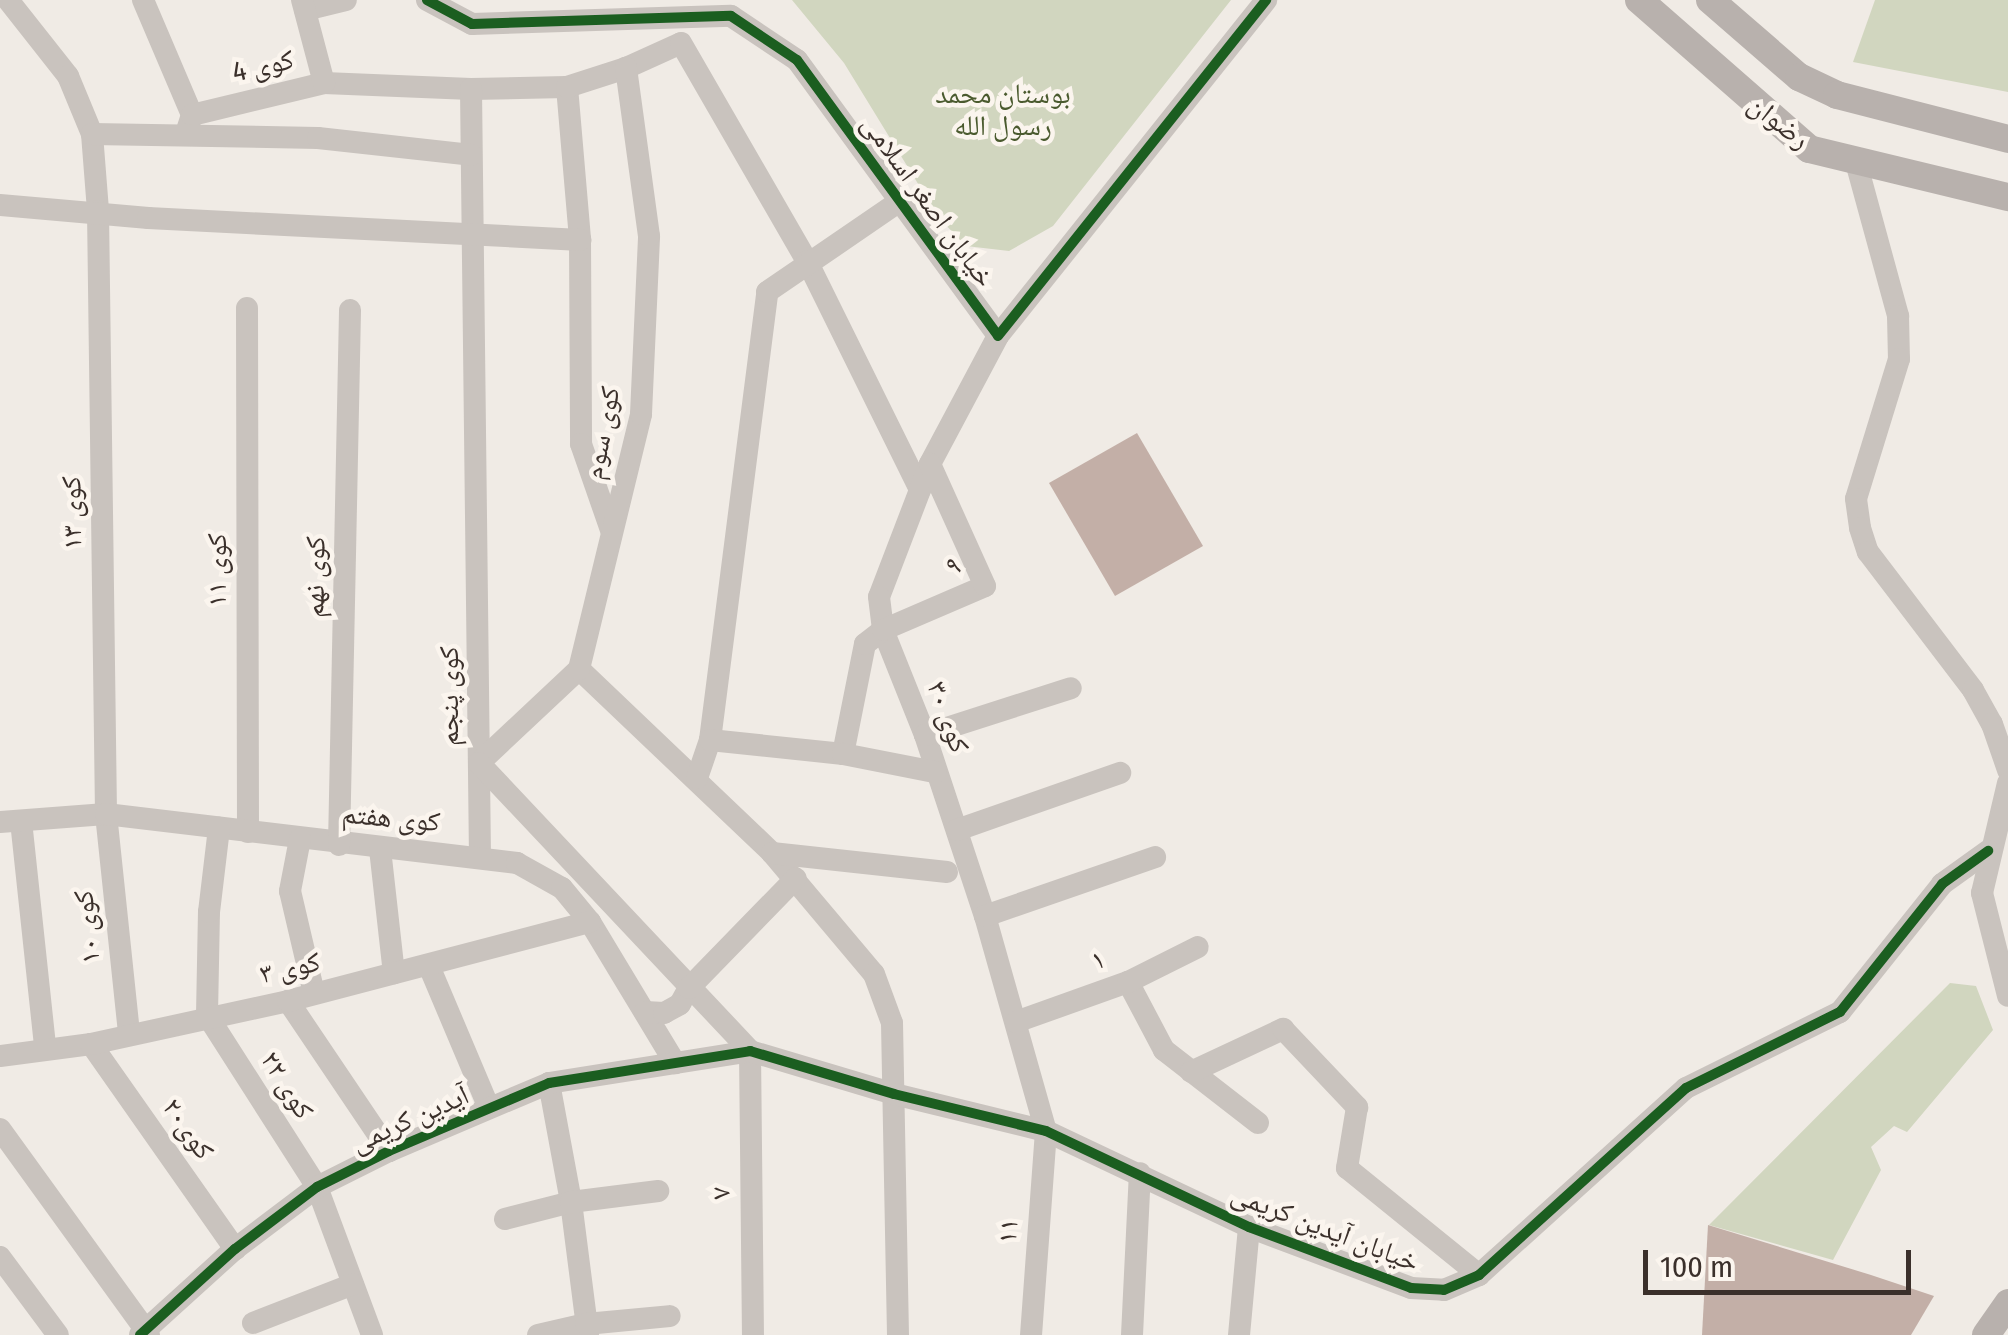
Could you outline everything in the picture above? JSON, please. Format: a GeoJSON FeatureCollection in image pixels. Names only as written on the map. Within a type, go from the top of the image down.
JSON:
{"type":"FeatureCollection","features":[{"type":"Feature","properties":{"kind":"main road","name":"رضوان"},"geometry":{"type":"LineString","coordinates":[[1640,0],[1786,133],[1809,148],[2008,197]]}},
{"type":"Feature","properties":{"kind":"main road","name":"رضوان"},"geometry":{"type":"LineString","coordinates":[[1710,0],[1799,77],[1865,104],[2008,139]]}},
{"type":"Feature","properties":{"kind":"main road"},"geometry":{"type":"LineString","coordinates":[[1986,1335],[2008,1303]]}},
{"type":"Feature","properties":{"kind":"street","name":"کوی ۱۳"},"geometry":{"type":"LineString","coordinates":[[8,0],[68,76],[92,134],[98,211],[106,814]]}},
{"type":"Feature","properties":{"kind":"street"},"geometry":{"type":"LineString","coordinates":[[304,5],[346,0]]}},
{"type":"Feature","properties":{"kind":"street"},"geometry":{"type":"LineString","coordinates":[[428,0],[472,24],[731,16]]}},
{"type":"Feature","properties":{"kind":"street","name":"خیابان اصغر اسلامی"},"geometry":{"type":"LineString","coordinates":[[731,16],[798,60],[998,336],[1266,0]]}},
{"type":"Feature","properties":{"kind":"street"},"geometry":{"type":"LineString","coordinates":[[154,3],[189,124]]}},
{"type":"Feature","properties":{"kind":"street","name":"کوی 4"},"geometry":{"type":"LineString","coordinates":[[189,124],[324,82],[304,5]]}},
{"type":"Feature","properties":{"kind":"street"},"geometry":{"type":"LineString","coordinates":[[324,82],[471,89],[567,88],[626,68],[731,16]]}},
{"type":"Feature","properties":{"kind":"street"},"geometry":{"type":"LineString","coordinates":[[682,43],[807,261],[920,490]]}},
{"type":"Feature","properties":{"kind":"street","name":"کوی سوم"},"geometry":{"type":"LineString","coordinates":[[579,669],[641,414],[649,236],[626,68]]}},
{"type":"Feature","properties":{"kind":"street"},"geometry":{"type":"LineString","coordinates":[[567,88],[580,240],[580,444],[611,530]]}},
{"type":"Feature","properties":{"kind":"street","name":"کوی پنجم"},"geometry":{"type":"LineString","coordinates":[[471,89],[480,763],[750,1050]]}},
{"type":"Feature","properties":{"kind":"street"},"geometry":{"type":"LineString","coordinates":[[92,134],[189,124],[471,155]]}},
{"type":"Feature","properties":{"kind":"street"},"geometry":{"type":"LineString","coordinates":[[1856,162],[1898,316],[1899,359],[1856,499],[1860,528],[1868,552],[1973,690],[2008,770]]}},
{"type":"Feature","properties":{"kind":"street"},"geometry":{"type":"LineString","coordinates":[[697,778],[710,740],[767,292],[900,201]]}},
{"type":"Feature","properties":{"kind":"street"},"geometry":{"type":"LineString","coordinates":[[0,205],[148,218],[580,240]]}},
{"type":"Feature","properties":{"kind":"street","name":"کوی ۱۱"},"geometry":{"type":"LineString","coordinates":[[247,308],[248,832]]}},
{"type":"Feature","properties":{"kind":"street","name":"کوی نهم"},"geometry":{"type":"LineString","coordinates":[[339,844],[350,310]]}},
{"type":"Feature","properties":{"kind":"street","name":"کوی ۳۰"},"geometry":{"type":"LineString","coordinates":[[998,336],[930,464],[879,597],[883,630],[925,735],[985,916],[1046,1131]]}},
{"type":"Feature","properties":{"kind":"street","name":"۹"},"geometry":{"type":"LineString","coordinates":[[883,630],[984,586],[930,464]]}},
{"type":"Feature","properties":{"kind":"street"},"geometry":{"type":"LineString","coordinates":[[843,754],[865,644],[883,630]]}},
{"type":"Feature","properties":{"kind":"street"},"geometry":{"type":"LineString","coordinates":[[480,856],[480,763],[579,669],[697,778],[796,878],[874,974],[892,1023],[898,1335]]}},
{"type":"Feature","properties":{"kind":"street"},"geometry":{"type":"LineString","coordinates":[[925,735],[1071,688]]}},
{"type":"Feature","properties":{"kind":"street"},"geometry":{"type":"LineString","coordinates":[[710,740],[843,754],[936,772]]}},
{"type":"Feature","properties":{"kind":"street"},"geometry":{"type":"LineString","coordinates":[[957,830],[1120,773]]}},
{"type":"Feature","properties":{"kind":"street"},"geometry":{"type":"LineString","coordinates":[[2008,782],[1988,851],[1982,893],[2008,996]]}},
{"type":"Feature","properties":{"kind":"street"},"geometry":{"type":"LineString","coordinates":[[480,822],[495,802],[508,799],[518,804]]}},
{"type":"Feature","properties":{"kind":"street","name":"کوی هفتم"},"geometry":{"type":"LineString","coordinates":[[10,821],[106,814],[339,844],[480,856],[540,872],[562,888],[590,922],[675,1063]]}},
{"type":"Feature","properties":{"kind":"street","name":"کوی ۱۰"},"geometry":{"type":"LineString","coordinates":[[106,814],[129,1034]]}},
{"type":"Feature","properties":{"kind":"street"},"geometry":{"type":"LineString","coordinates":[[10,821],[45,1047]]}},
{"type":"Feature","properties":{"kind":"street"},"geometry":{"type":"LineString","coordinates":[[207,1015],[209,912],[220,828]]}},
{"type":"Feature","properties":{"kind":"street"},"geometry":{"type":"LineString","coordinates":[[300,838],[290,892],[314,993]]}},
{"type":"Feature","properties":{"kind":"street"},"geometry":{"type":"LineString","coordinates":[[380,848],[394,973]]}},
{"type":"Feature","properties":{"kind":"street","name":"خیابان آیدین کریمی"},"geometry":{"type":"LineString","coordinates":[[750,1050],[894,1094],[1046,1131],[1250,1227],[1411,1288],[1444,1290],[1479,1275],[1686,1088],[1840,1012],[1942,884],[1988,851]]}},
{"type":"Feature","properties":{"kind":"street"},"geometry":{"type":"LineString","coordinates":[[772,854],[947,872]]}},
{"type":"Feature","properties":{"kind":"street"},"geometry":{"type":"LineString","coordinates":[[985,916],[1155,857]]}},
{"type":"Feature","properties":{"kind":"street"},"geometry":{"type":"LineString","coordinates":[[645,1012],[673,1010],[689,988],[796,878]]}},
{"type":"Feature","properties":{"kind":"street","name":"کوی ۳"},"geometry":{"type":"LineString","coordinates":[[0,1056],[45,1047],[91,1044],[207,1015],[288,1001],[590,922]]}},
{"type":"Feature","properties":{"kind":"street","name":"۱"},"geometry":{"type":"LineString","coordinates":[[1016,1022],[1128,982],[1198,947]]}},
{"type":"Feature","properties":{"kind":"street"},"geometry":{"type":"LineString","coordinates":[[428,966],[488,1108]]}},
{"type":"Feature","properties":{"kind":"street"},"geometry":{"type":"LineString","coordinates":[[1128,982],[1164,1050],[1258,1123]]}},
{"type":"Feature","properties":{"kind":"street"},"geometry":{"type":"LineString","coordinates":[[288,1001],[388,1150]]}},
{"type":"Feature","properties":{"kind":"street","name":"کوی ۲۲"},"geometry":{"type":"LineString","coordinates":[[207,1015],[317,1187],[372,1335]]}},
{"type":"Feature","properties":{"kind":"street"},"geometry":{"type":"LineString","coordinates":[[1191,1072],[1283,1029],[1357,1107],[1347,1168],[1479,1275]]}},
{"type":"Feature","properties":{"kind":"street","name":"کوی۲۰"},"geometry":{"type":"LineString","coordinates":[[91,1044],[235,1248]]}},
{"type":"Feature","properties":{"kind":"street","name":"آیدین کریمی"},"geometry":{"type":"LineString","coordinates":[[145,1332],[235,1248],[317,1187],[388,1150],[549,1084],[750,1050]]}},
{"type":"Feature","properties":{"kind":"street","name":"۷"},"geometry":{"type":"LineString","coordinates":[[750,1050],[753,1335]]}},
{"type":"Feature","properties":{"kind":"street"},"geometry":{"type":"LineString","coordinates":[[549,1084],[571,1202],[587,1330]]}},
{"type":"Feature","properties":{"kind":"street"},"geometry":{"type":"LineString","coordinates":[[0,1129],[145,1332]]}},
{"type":"Feature","properties":{"kind":"street","name":"۱۱"},"geometry":{"type":"LineString","coordinates":[[1031,1335],[1046,1131]]}},
{"type":"Feature","properties":{"kind":"street"},"geometry":{"type":"LineString","coordinates":[[1132,1335],[1140,1173]]}},
{"type":"Feature","properties":{"kind":"street"},"geometry":{"type":"LineString","coordinates":[[505,1219],[571,1202],[658,1191]]}},
{"type":"Feature","properties":{"kind":"street"},"geometry":{"type":"LineString","coordinates":[[1239,1335],[1250,1227]]}},
{"type":"Feature","properties":{"kind":"street"},"geometry":{"type":"LineString","coordinates":[[0,1257],[58,1335]]}},
{"type":"Feature","properties":{"kind":"street"},"geometry":{"type":"LineString","coordinates":[[253,1323],[353,1284]]}},
{"type":"Feature","properties":{"kind":"street"},"geometry":{"type":"LineString","coordinates":[[538,1335],[670,1316]]}},
{"type":"Feature","properties":{"kind":"green space","name":"بوستان محمد رسول الله"},"geometry":{"type":"Polygon","coordinates":[[[792,0],[1231,0],[1053,226],[1009,251],[966,246],[939,218],[844,63],[792,0]]]}},
{"type":"Feature","properties":{"kind":"green space"},"geometry":{"type":"Polygon","coordinates":[[[1875,0],[2008,0],[2008,92],[1853,62],[1875,0]]]}},
{"type":"Feature","properties":{"kind":"green space"},"geometry":{"type":"Polygon","coordinates":[[[1950,983],[1976,986],[1993,1030],[1907,1132],[1894,1126],[1871,1147],[1881,1170],[1833,1260],[1709,1225],[1950,983]]]}},
{"type":"Feature","properties":{"kind":"building"},"geometry":{"type":"Polygon","coordinates":[[[1137,433],[1203,546],[1115,596],[1049,483],[1137,433]]]}},
{"type":"Feature","properties":{"kind":"building"},"geometry":{"type":"Polygon","coordinates":[[[1708,1225],[1934,1296],[1911,1335],[1702,1335],[1708,1225]]]}},
{"type":"Feature","properties":{"kind":"cycle path"},"geometry":{"type":"LineString","coordinates":[[427,0],[472,24],[731,16],[797,60],[998,336],[1266,0]]}},
{"type":"Feature","properties":{"kind":"cycle path"},"geometry":{"type":"LineString","coordinates":[[140,1335],[235,1249],[317,1187],[389,1151],[549,1083],[750,1051],[894,1094],[1046,1131],[1249,1227],[1411,1288],[1444,1290],[1479,1275],[1686,1088],[1840,1012],[1942,884],[1988,851]]}}]}
